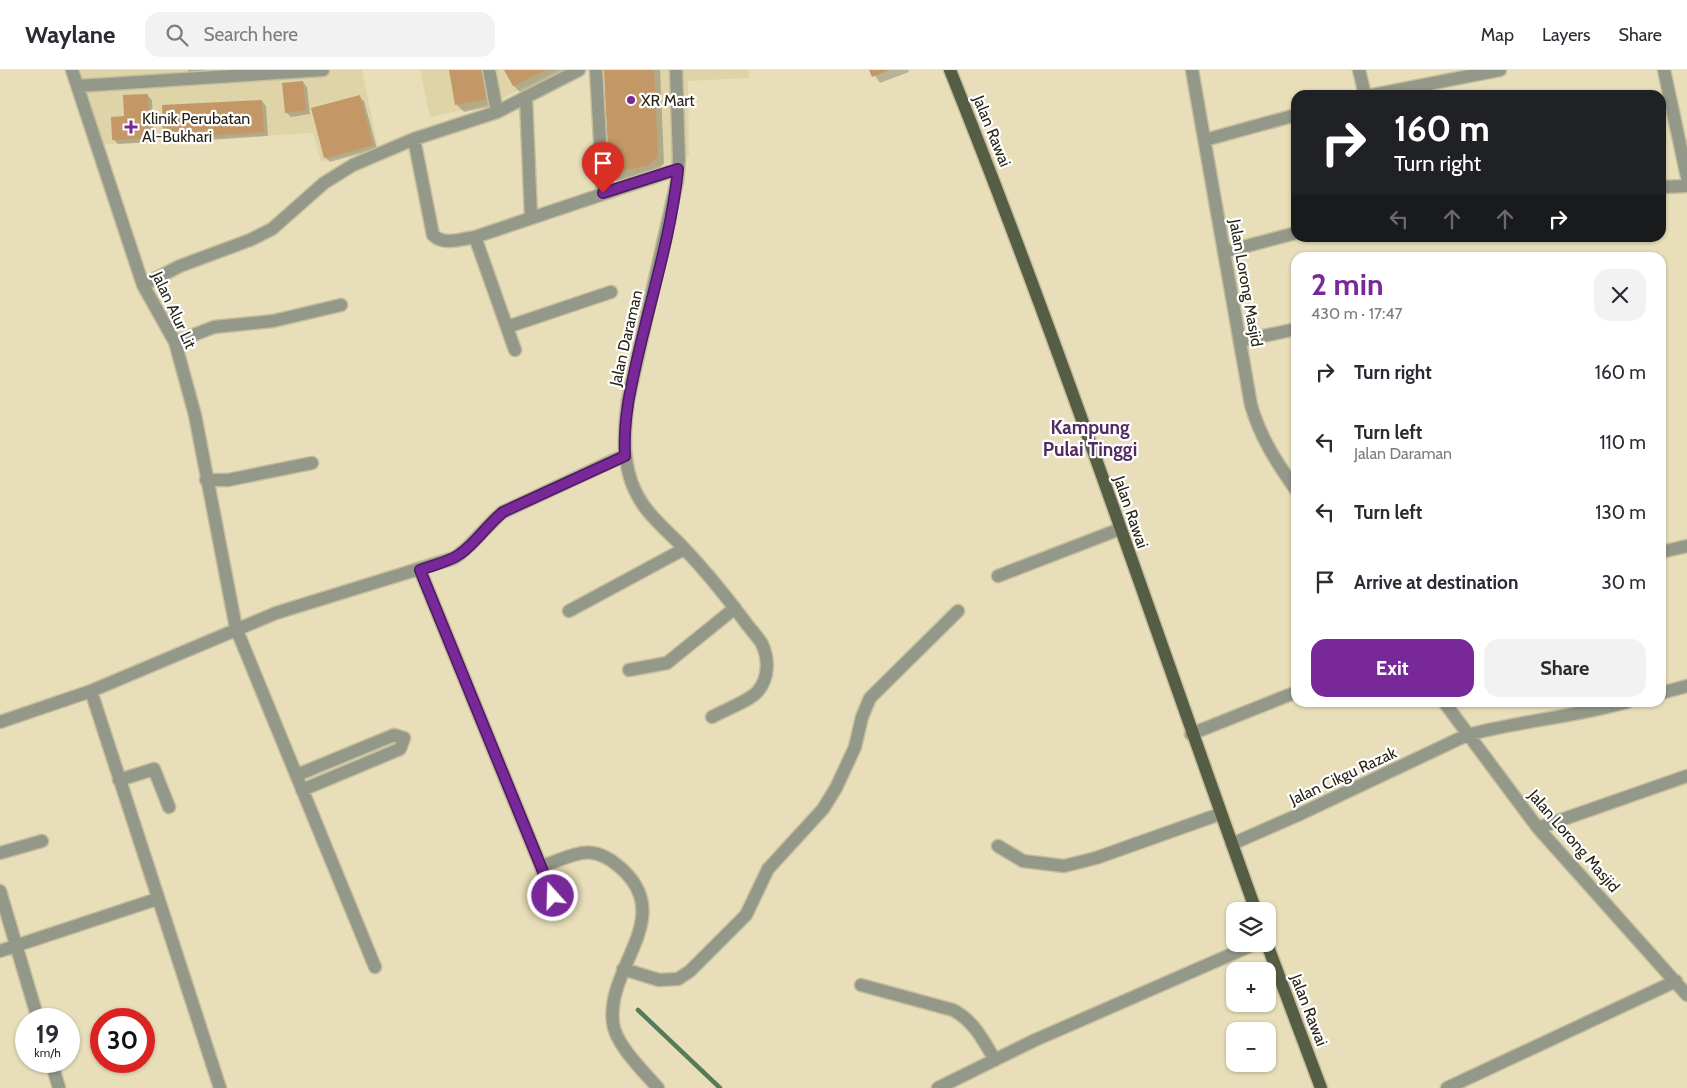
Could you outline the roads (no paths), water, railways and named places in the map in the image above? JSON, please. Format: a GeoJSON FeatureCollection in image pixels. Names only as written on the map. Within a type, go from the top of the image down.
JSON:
{"type":"FeatureCollection","features":[{"type":"Feature","properties":{"kind":"main road","name":"Jalan Rawai"},"geometry":{"type":"LineString","coordinates":[[950,70],[1048,321],[1191,734],[1253,902]]}},
{"type":"Feature","properties":{"kind":"main road","name":"Jalan Rawai"},"geometry":{"type":"LineString","coordinates":[[1270,952],[1321,1088]]}},
{"type":"Feature","properties":{"kind":"street","name":"Jalan Alur Lit"},"geometry":{"type":"LineString","coordinates":[[72,70],[143,285],[175,342],[195,415],[236,628],[375,967]]}},
{"type":"Feature","properties":{"kind":"street"},"geometry":{"type":"LineString","coordinates":[[78,86],[168,75],[323,70]]}},
{"type":"Feature","properties":{"kind":"street"},"geometry":{"type":"LineString","coordinates":[[489,70],[497,112]]}},
{"type":"Feature","properties":{"kind":"street"},"geometry":{"type":"LineString","coordinates":[[143,285],[180,266],[265,233],[331,178],[354,164],[414,139],[497,112],[579,70]]}},
{"type":"Feature","properties":{"kind":"street"},"geometry":{"type":"LineString","coordinates":[[596,70],[603,193]]}},
{"type":"Feature","properties":{"kind":"street","name":"Jalan Daraman"},"geometry":{"type":"LineString","coordinates":[[676,70],[678,169],[657,277],[628,400],[624,430],[625,456],[632,484],[644,506],[735,608],[762,644],[767,660],[767,671],[763,683],[757,692],[712,717]]}},
{"type":"Feature","properties":{"kind":"street","name":"Jalan Lorong Masjid"},"geometry":{"type":"LineString","coordinates":[[1192,70],[1256,422],[1270,451],[1291,482]]}},
{"type":"Feature","properties":{"kind":"street"},"geometry":{"type":"LineString","coordinates":[[1359,70],[1364,90]]}},
{"type":"Feature","properties":{"kind":"street"},"geometry":{"type":"LineString","coordinates":[[1398,90],[1500,70]]}},
{"type":"Feature","properties":{"kind":"street"},"geometry":{"type":"LineString","coordinates":[[1664,70],[1687,177]]}},
{"type":"Feature","properties":{"kind":"street"},"geometry":{"type":"LineString","coordinates":[[526,98],[532,217]]}},
{"type":"Feature","properties":{"kind":"street"},"geometry":{"type":"LineString","coordinates":[[1205,140],[1291,116]]}},
{"type":"Feature","properties":{"kind":"street"},"geometry":{"type":"LineString","coordinates":[[414,139],[433,235],[438,241],[445,242],[475,237],[678,169]]}},
{"type":"Feature","properties":{"kind":"street"},"geometry":{"type":"LineString","coordinates":[[1666,187],[1687,186]]}},
{"type":"Feature","properties":{"kind":"street"},"geometry":{"type":"LineString","coordinates":[[1224,252],[1291,234]]}},
{"type":"Feature","properties":{"kind":"street"},"geometry":{"type":"LineString","coordinates":[[475,237],[515,350]]}},
{"type":"Feature","properties":{"kind":"street"},"geometry":{"type":"LineString","coordinates":[[507,327],[611,292]]}},
{"type":"Feature","properties":{"kind":"street"},"geometry":{"type":"LineString","coordinates":[[175,342],[214,327],[273,321],[342,305]]}},
{"type":"Feature","properties":{"kind":"street"},"geometry":{"type":"LineString","coordinates":[[1240,341],[1291,331]]}},
{"type":"Feature","properties":{"kind":"street"},"geometry":{"type":"LineString","coordinates":[[0,722],[91,691],[236,628],[276,613],[454,558],[462,553],[488,524],[503,512],[625,456]]}},
{"type":"Feature","properties":{"kind":"street"},"geometry":{"type":"LineString","coordinates":[[206,480],[228,480],[312,463]]}},
{"type":"Feature","properties":{"kind":"street"},"geometry":{"type":"LineString","coordinates":[[998,576],[1120,529]]}},
{"type":"Feature","properties":{"kind":"street"},"geometry":{"type":"LineString","coordinates":[[1666,551],[1687,546]]}},
{"type":"Feature","properties":{"kind":"street"},"geometry":{"type":"LineString","coordinates":[[569,611],[684,549]]}},
{"type":"Feature","properties":{"kind":"street"},"geometry":{"type":"LineString","coordinates":[[420,570],[559,911]]}},
{"type":"Feature","properties":{"kind":"street"},"geometry":{"type":"LineString","coordinates":[[629,670],[667,664],[735,608]]}},
{"type":"Feature","properties":{"kind":"street"},"geometry":{"type":"LineString","coordinates":[[623,969],[659,980],[678,979],[702,959],[746,915],[768,869],[823,809],[836,788],[855,747],[862,717],[870,698],[958,611]]}},
{"type":"Feature","properties":{"kind":"street"},"geometry":{"type":"LineString","coordinates":[[1666,692],[1687,686]]}},
{"type":"Feature","properties":{"kind":"street"},"geometry":{"type":"LineString","coordinates":[[91,691],[157,899],[220,1088]]}},
{"type":"Feature","properties":{"kind":"street"},"geometry":{"type":"LineString","coordinates":[[1191,734],[1291,694]]}},
{"type":"Feature","properties":{"kind":"street","name":"Jalan Lorong Masjid"},"geometry":{"type":"LineString","coordinates":[[1447,707],[1538,828],[1687,995]]}},
{"type":"Feature","properties":{"kind":"street","name":"Jalan Cikgu Razak"},"geometry":{"type":"LineString","coordinates":[[1232,844],[1467,735],[1588,707]]}},
{"type":"Feature","properties":{"kind":"street"},"geometry":{"type":"LineString","coordinates":[[297,775],[394,735],[404,738],[400,748],[302,790]]}},
{"type":"Feature","properties":{"kind":"street"},"geometry":{"type":"LineString","coordinates":[[119,780],[154,769],[169,807]]}},
{"type":"Feature","properties":{"kind":"street"},"geometry":{"type":"LineString","coordinates":[[1538,828],[1687,776]]}},
{"type":"Feature","properties":{"kind":"street"},"geometry":{"type":"LineString","coordinates":[[998,846],[1023,861],[1064,866],[1096,858],[1220,814]]}},
{"type":"Feature","properties":{"kind":"street"},"geometry":{"type":"LineString","coordinates":[[0,853],[42,841]]}},
{"type":"Feature","properties":{"kind":"street"},"geometry":{"type":"LineString","coordinates":[[542,866],[595,851],[613,860],[630,877],[642,898],[644,908],[642,926],[623,969],[614,1003],[613,1024],[621,1043],[658,1088]]}},
{"type":"Feature","properties":{"kind":"street"},"geometry":{"type":"LineString","coordinates":[[0,891],[35,1008]]}},
{"type":"Feature","properties":{"kind":"street"},"geometry":{"type":"LineString","coordinates":[[0,951],[157,899]]}},
{"type":"Feature","properties":{"kind":"street"},"geometry":{"type":"LineString","coordinates":[[938,1088],[995,1060],[1237,952]]}},
{"type":"Feature","properties":{"kind":"street"},"geometry":{"type":"LineString","coordinates":[[1447,1088],[1676,981]]}},
{"type":"Feature","properties":{"kind":"street"},"geometry":{"type":"LineString","coordinates":[[861,985],[953,1010],[963,1016],[978,1031],[995,1060]]}},
{"type":"Feature","properties":{"kind":"street"},"geometry":{"type":"LineString","coordinates":[[54,1073],[58,1088]]}},
{"type":"Feature","properties":{"kind":"waterway"},"geometry":{"type":"LineString","coordinates":[[638,1010],[720,1088]]}},
{"type":"Feature","properties":{"kind":"place","name":"XR Mart"},"geometry":{"type":"Point","coordinates":[631,100]}},
{"type":"Feature","properties":{"kind":"place","name":"Klinik Perubatan Al-Bukhari"},"geometry":{"type":"Point","coordinates":[131,127]}},
{"type":"Feature","properties":{"kind":"district","name":"Kampung Pulai Tinggi"},"geometry":{"type":"Point","coordinates":[1090,438]}}]}
